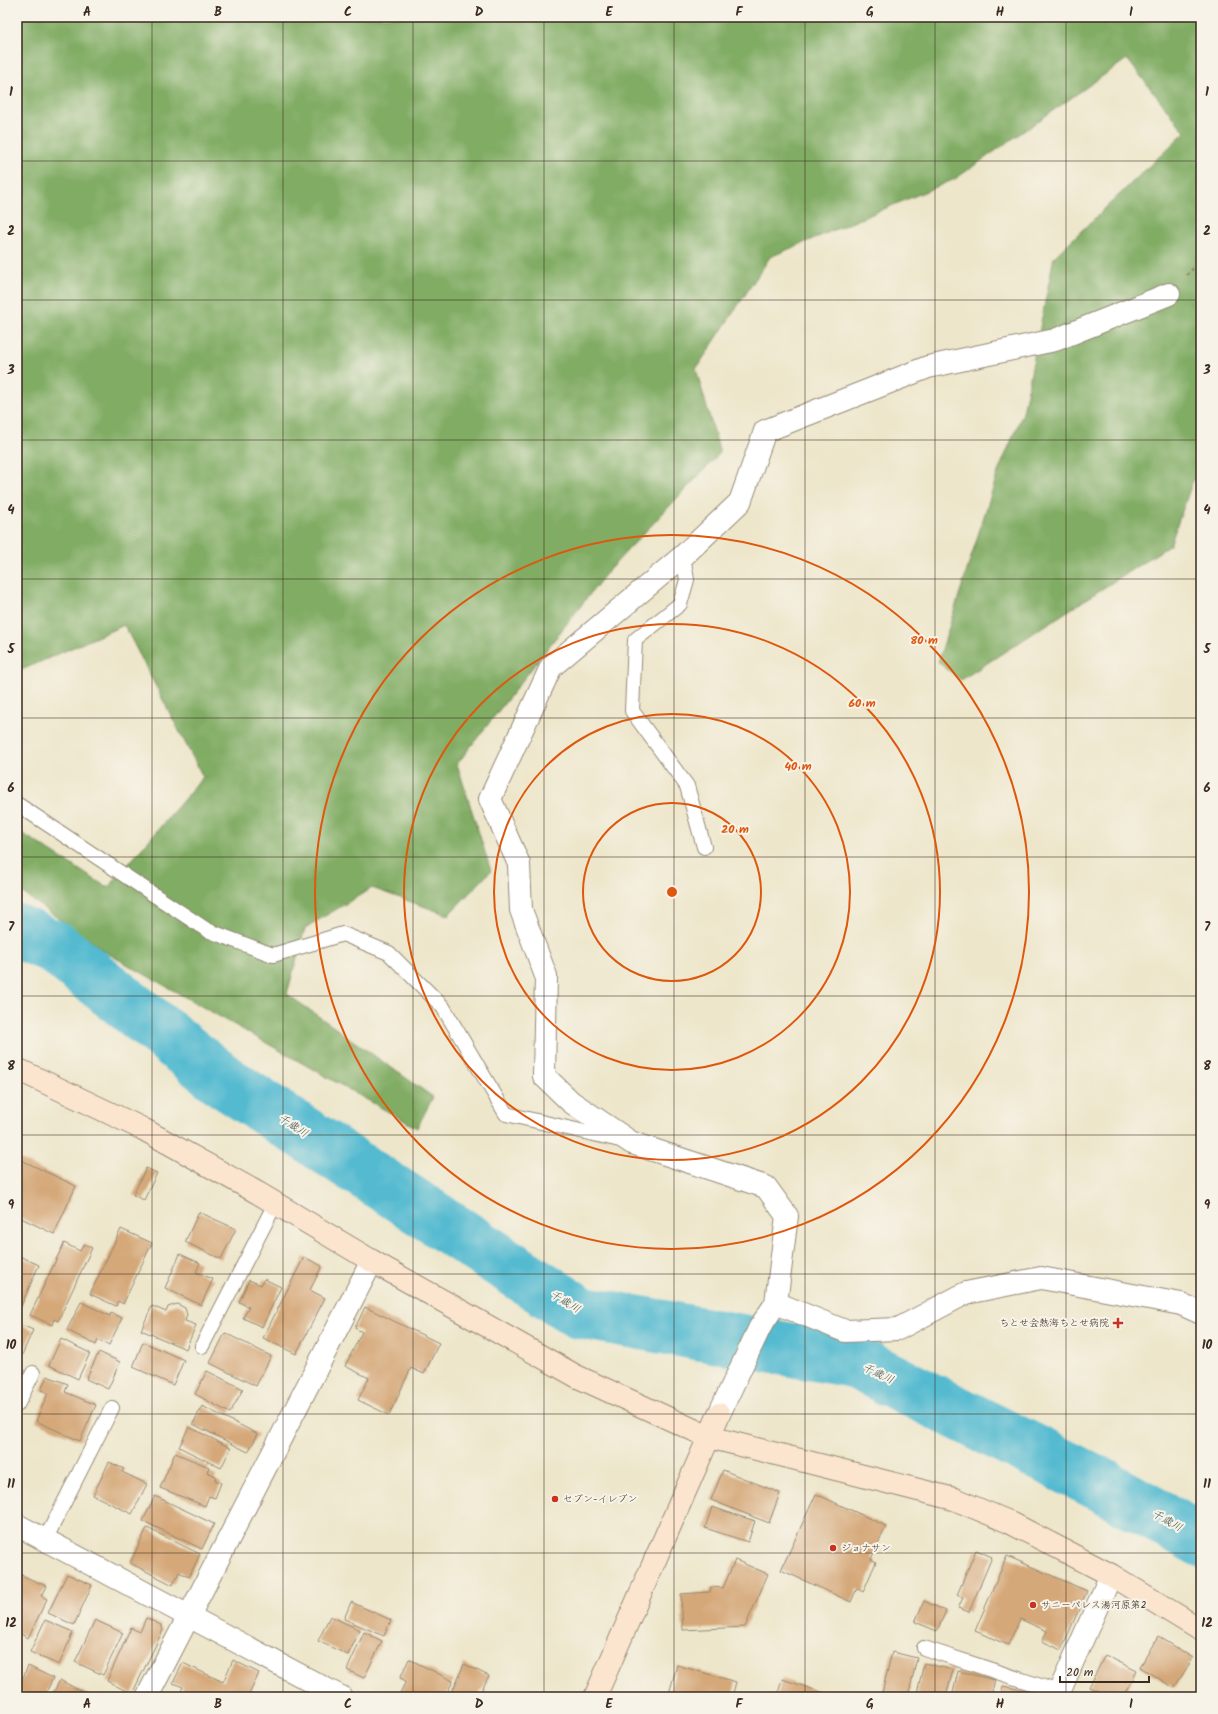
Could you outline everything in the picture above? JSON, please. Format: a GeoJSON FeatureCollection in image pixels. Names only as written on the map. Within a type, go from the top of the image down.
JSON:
{"type":"FeatureCollection","features":[{"type":"Feature","properties":{"kind":"street"},"geometry":{"type":"LineString","coordinates":[[600,1696],[708,1437],[760,1327],[776,1303],[786,1216],[766,1187],[632,1143],[571,1102],[544,1076],[546,976],[522,910],[519,864],[490,799],[551,667],[683,556],[740,502],[765,431],[928,367],[1055,340],[1169,294]]}},
{"type":"Feature","properties":{"kind":"street"},"geometry":{"type":"LineString","coordinates":[[17,1069],[142,1129],[576,1376],[708,1437],[954,1499],[1010,1522],[1111,1575],[1201,1630]]}},
{"type":"Feature","properties":{"kind":"street"},"geometry":{"type":"LineString","coordinates":[[147,1697],[372,1261]]}},
{"type":"Feature","properties":{"kind":"street"},"geometry":{"type":"LineString","coordinates":[[776,1303],[845,1331],[898,1329],[966,1293],[1040,1278],[1181,1304],[1201,1313]]}},
{"type":"Feature","properties":{"kind":"street"},"geometry":{"type":"LineString","coordinates":[[17,1525],[341,1697]]}},
{"type":"Feature","properties":{"kind":"street"},"geometry":{"type":"LineString","coordinates":[[1058,1695],[1111,1575]]}},
{"type":"Feature","properties":{"kind":"lane"},"geometry":{"type":"LineString","coordinates":[[683,556],[687,580],[680,604],[635,640],[632,711],[687,786],[704,847]]}},
{"type":"Feature","properties":{"kind":"lane"},"geometry":{"type":"LineString","coordinates":[[17,804],[207,930],[273,955],[343,934],[389,954],[443,1007],[506,1114],[632,1143]]}},
{"type":"Feature","properties":{"kind":"lane"},"geometry":{"type":"LineString","coordinates":[[202,1346],[275,1204]]}},
{"type":"Feature","properties":{"kind":"lane"},"geometry":{"type":"LineString","coordinates":[[17,1405],[33,1374]]}},
{"type":"Feature","properties":{"kind":"lane"},"geometry":{"type":"LineString","coordinates":[[45,1540],[112,1408]]}},
{"type":"Feature","properties":{"kind":"lane"},"geometry":{"type":"LineString","coordinates":[[924,1648],[1058,1695]]}},
{"type":"Feature","properties":{"kind":"green space"},"geometry":{"type":"Polygon","coordinates":[[[17,17],[1201,17],[1201,458],[1170,545],[961,680],[938,662],[998,472],[1023,413],[1054,257],[1185,132],[1127,59],[955,179],[770,257],[696,369],[720,453],[608,571],[457,764],[491,871],[448,915],[372,888],[305,928],[287,994],[433,1097],[417,1128],[107,953],[17,889],[17,830],[108,888],[203,777],[124,625],[17,672],[17,17]]]}},
{"type":"Feature","properties":{"kind":"building"},"geometry":{"type":"Polygon","coordinates":[[[19,1159],[76,1186],[54,1234],[17,1216],[17,1162],[19,1159]]]}},
{"type":"Feature","properties":{"kind":"building"},"geometry":{"type":"Polygon","coordinates":[[[146,1168],[157,1173],[144,1200],[133,1195],[146,1168]]]}},
{"type":"Feature","properties":{"kind":"building"},"geometry":{"type":"Polygon","coordinates":[[[199,1212],[236,1229],[221,1259],[185,1242],[199,1212]]]}},
{"type":"Feature","properties":{"kind":"building"},"geometry":{"type":"Polygon","coordinates":[[[121,1229],[152,1243],[123,1304],[118,1301],[116,1306],[90,1294],[121,1229]]]}},
{"type":"Feature","properties":{"kind":"building"},"geometry":{"type":"Polygon","coordinates":[[[64,1243],[80,1251],[84,1244],[92,1248],[58,1321],[54,1319],[52,1325],[30,1315],[64,1243]]]}},
{"type":"Feature","properties":{"kind":"building"},"geometry":{"type":"Polygon","coordinates":[[[180,1254],[200,1263],[196,1272],[213,1279],[201,1305],[165,1288],[180,1254]]]}},
{"type":"Feature","properties":{"kind":"building"},"geometry":{"type":"Polygon","coordinates":[[[17,1255],[39,1265],[21,1306],[17,1305],[17,1255]]]}},
{"type":"Feature","properties":{"kind":"building"},"geometry":{"type":"Polygon","coordinates":[[[304,1257],[322,1266],[310,1290],[325,1298],[296,1354],[263,1338],[304,1257]]]}},
{"type":"Feature","properties":{"kind":"building"},"geometry":{"type":"Polygon","coordinates":[[[264,1279],[281,1287],[262,1327],[243,1318],[249,1307],[239,1302],[249,1280],[261,1285],[264,1279]]]}},
{"type":"Feature","properties":{"kind":"building"},"geometry":{"type":"Polygon","coordinates":[[[81,1302],[110,1316],[111,1313],[122,1318],[109,1345],[98,1340],[96,1345],[67,1330],[81,1302]]]}},
{"type":"Feature","properties":{"kind":"building"},"geometry":{"type":"Polygon","coordinates":[[[177,1304],[185,1308],[187,1315],[185,1321],[196,1325],[186,1349],[141,1330],[152,1306],[166,1312],[168,1307],[177,1304]]]}},
{"type":"Feature","properties":{"kind":"building"},"geometry":{"type":"Polygon","coordinates":[[[365,1307],[439,1343],[424,1374],[411,1368],[389,1415],[358,1400],[369,1378],[345,1366],[362,1332],[355,1328],[365,1307]]]}},
{"type":"Feature","properties":{"kind":"building"},"geometry":{"type":"Polygon","coordinates":[[[17,1323],[33,1330],[17,1366],[17,1323]]]}},
{"type":"Feature","properties":{"kind":"building"},"geometry":{"type":"Polygon","coordinates":[[[225,1333],[271,1356],[256,1386],[210,1363],[225,1333]]]}},
{"type":"Feature","properties":{"kind":"building"},"geometry":{"type":"Polygon","coordinates":[[[61,1339],[90,1353],[78,1379],[49,1365],[61,1339]]]}},
{"type":"Feature","properties":{"kind":"building"},"geometry":{"type":"Polygon","coordinates":[[[143,1342],[184,1360],[173,1385],[133,1367],[143,1342]]]}},
{"type":"Feature","properties":{"kind":"building"},"geometry":{"type":"Polygon","coordinates":[[[99,1352],[120,1362],[108,1389],[86,1379],[99,1352]]]}},
{"type":"Feature","properties":{"kind":"building"},"geometry":{"type":"Polygon","coordinates":[[[207,1371],[243,1389],[230,1413],[195,1394],[207,1371]]]}},
{"type":"Feature","properties":{"kind":"building"},"geometry":{"type":"Polygon","coordinates":[[[47,1376],[68,1384],[65,1392],[96,1405],[80,1441],[36,1421],[48,1393],[41,1390],[47,1376]]]}},
{"type":"Feature","properties":{"kind":"building"},"geometry":{"type":"Polygon","coordinates":[[[202,1406],[258,1434],[248,1452],[193,1424],[202,1406]]]}},
{"type":"Feature","properties":{"kind":"building"},"geometry":{"type":"Polygon","coordinates":[[[189,1427],[231,1448],[221,1468],[179,1447],[189,1427]]]}},
{"type":"Feature","properties":{"kind":"building"},"geometry":{"type":"Polygon","coordinates":[[[175,1453],[209,1467],[207,1472],[216,1476],[215,1480],[221,1483],[215,1498],[209,1496],[205,1506],[160,1488],[175,1453]]]}},
{"type":"Feature","properties":{"kind":"building"},"geometry":{"type":"Polygon","coordinates":[[[109,1462],[124,1469],[122,1472],[147,1484],[132,1514],[93,1495],[109,1462]]]}},
{"type":"Feature","properties":{"kind":"building"},"geometry":{"type":"Polygon","coordinates":[[[723,1470],[780,1493],[769,1523],[711,1500],[723,1470]]]}},
{"type":"Feature","properties":{"kind":"building"},"geometry":{"type":"Polygon","coordinates":[[[816,1494],[886,1526],[871,1559],[876,1562],[863,1592],[857,1588],[851,1602],[781,1570],[816,1494]]]}},
{"type":"Feature","properties":{"kind":"building"},"geometry":{"type":"Polygon","coordinates":[[[155,1496],[214,1524],[202,1549],[143,1521],[155,1496]]]}},
{"type":"Feature","properties":{"kind":"building"},"geometry":{"type":"Polygon","coordinates":[[[712,1507],[755,1521],[748,1542],[705,1528],[712,1507]]]}},
{"type":"Feature","properties":{"kind":"building"},"geometry":{"type":"Polygon","coordinates":[[[147,1528],[200,1554],[189,1577],[179,1572],[173,1585],[130,1563],[147,1528]]]}},
{"type":"Feature","properties":{"kind":"building"},"geometry":{"type":"Polygon","coordinates":[[[976,1550],[992,1557],[969,1612],[958,1608],[963,1598],[957,1595],[976,1550]]]}},
{"type":"Feature","properties":{"kind":"building","name":"サニーパレス湯河原第2"},"geometry":{"type":"Polygon","coordinates":[[[1007,1556],[1087,1591],[1061,1650],[1042,1641],[1047,1631],[1020,1619],[1008,1645],[975,1631],[1007,1556]]]}},
{"type":"Feature","properties":{"kind":"building"},"geometry":{"type":"Polygon","coordinates":[[[735,1560],[768,1574],[745,1627],[683,1630],[681,1594],[710,1592],[711,1587],[723,1588],[735,1560]]]}},
{"type":"Feature","properties":{"kind":"building"},"geometry":{"type":"Polygon","coordinates":[[[17,1573],[46,1586],[41,1596],[47,1599],[28,1638],[17,1632],[17,1573]]]}},
{"type":"Feature","properties":{"kind":"building"},"geometry":{"type":"Polygon","coordinates":[[[67,1574],[92,1585],[74,1625],[48,1613],[67,1574]]]}},
{"type":"Feature","properties":{"kind":"building"},"geometry":{"type":"Polygon","coordinates":[[[924,1601],[946,1611],[937,1631],[915,1622],[924,1601]]]}},
{"type":"Feature","properties":{"kind":"building"},"geometry":{"type":"Polygon","coordinates":[[[351,1602],[391,1620],[384,1636],[344,1619],[351,1602]]]}},
{"type":"Feature","properties":{"kind":"building"},"geometry":{"type":"Polygon","coordinates":[[[330,1616],[360,1630],[348,1655],[318,1641],[330,1616]]]}},
{"type":"Feature","properties":{"kind":"building"},"geometry":{"type":"Polygon","coordinates":[[[146,1618],[161,1625],[163,1630],[132,1694],[107,1681],[131,1628],[140,1632],[146,1618]]]}},
{"type":"Feature","properties":{"kind":"building"},"geometry":{"type":"Polygon","coordinates":[[[45,1620],[73,1632],[59,1665],[30,1652],[45,1620]]]}},
{"type":"Feature","properties":{"kind":"building"},"geometry":{"type":"Polygon","coordinates":[[[95,1620],[123,1633],[103,1675],[75,1662],[95,1620]]]}},
{"type":"Feature","properties":{"kind":"building"},"geometry":{"type":"Polygon","coordinates":[[[364,1632],[382,1641],[364,1678],[347,1670],[364,1632]]]}},
{"type":"Feature","properties":{"kind":"building"},"geometry":{"type":"Polygon","coordinates":[[[1158,1636],[1193,1658],[1174,1688],[1140,1667],[1158,1636]]]}},
{"type":"Feature","properties":{"kind":"building"},"geometry":{"type":"Polygon","coordinates":[[[892,1652],[917,1658],[908,1697],[881,1697],[892,1652]]]}},
{"type":"Feature","properties":{"kind":"building"},"geometry":{"type":"Polygon","coordinates":[[[1105,1655],[1137,1671],[1124,1697],[1109,1697],[1089,1687],[1105,1655]]]}},
{"type":"Feature","properties":{"kind":"building"},"geometry":{"type":"Polygon","coordinates":[[[409,1659],[453,1681],[445,1697],[398,1697],[406,1681],[400,1678],[409,1659]]]}},
{"type":"Feature","properties":{"kind":"building"},"geometry":{"type":"Polygon","coordinates":[[[233,1660],[259,1673],[248,1697],[178,1697],[183,1687],[173,1683],[183,1663],[223,1682],[233,1660]]]}},
{"type":"Feature","properties":{"kind":"building"},"geometry":{"type":"Polygon","coordinates":[[[924,1663],[953,1670],[946,1697],[916,1697],[924,1663]]]}},
{"type":"Feature","properties":{"kind":"building"},"geometry":{"type":"Polygon","coordinates":[[[464,1664],[489,1676],[478,1697],[450,1697],[464,1664]]]}},
{"type":"Feature","properties":{"kind":"building"},"geometry":{"type":"Polygon","coordinates":[[[677,1665],[736,1682],[732,1697],[668,1697],[677,1665]]]}},
{"type":"Feature","properties":{"kind":"building"},"geometry":{"type":"Polygon","coordinates":[[[28,1666],[53,1678],[44,1697],[31,1697],[17,1691],[28,1666]]]}},
{"type":"Feature","properties":{"kind":"building"},"geometry":{"type":"Polygon","coordinates":[[[958,1671],[995,1680],[991,1697],[952,1697],[958,1671]]]}},
{"type":"Feature","properties":{"kind":"building"},"geometry":{"type":"Polygon","coordinates":[[[782,1679],[827,1694],[826,1697],[777,1697],[782,1679]]]}},
{"type":"Feature","properties":{"kind":"building"},"geometry":{"type":"Polygon","coordinates":[[[60,1680],[92,1697],[51,1697],[60,1680]]]}},
{"type":"Feature","properties":{"kind":"building"},"geometry":{"type":"Polygon","coordinates":[[[1003,1686],[1032,1692],[1031,1697],[1001,1697],[1003,1686]]]}},
{"type":"Feature","properties":{"kind":"waterway","name":"千歳川"},"geometry":{"type":"LineString","coordinates":[[17,931],[56,948],[225,1082],[579,1312],[853,1361],[1104,1486],[1201,1540]]}},
{"type":"Feature","properties":{"kind":"place","name":"ちとせ会熱海ちとせ病院"},"geometry":{"type":"Point","coordinates":[1118,1323]}},
{"type":"Feature","properties":{"kind":"place","name":"セブン-イレブン"},"geometry":{"type":"Point","coordinates":[555,1499]}},
{"type":"Feature","properties":{"kind":"place","name":"ジョナサン"},"geometry":{"type":"Point","coordinates":[833,1548]}},
{"type":"Feature","properties":{"kind":"place","name":"サニーパレス湯河原第2"},"geometry":{"type":"Point","coordinates":[1033,1605]}}]}
